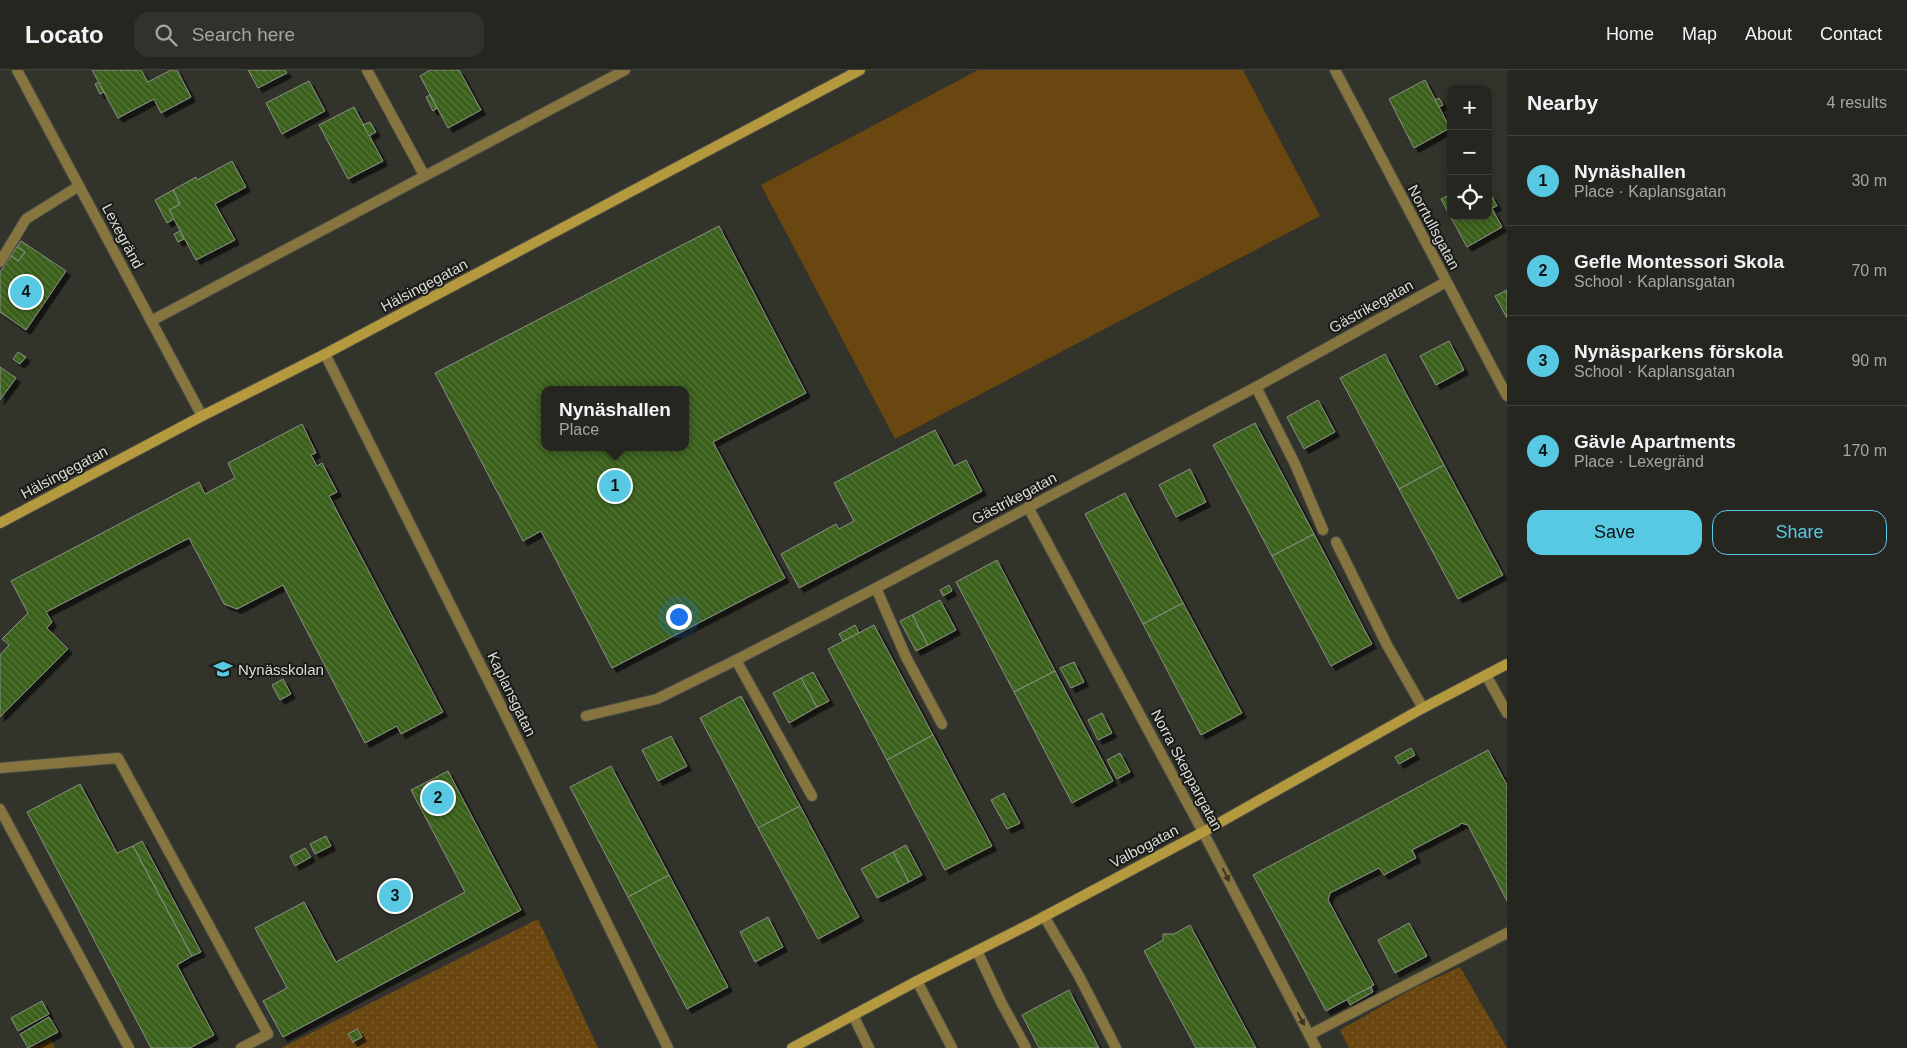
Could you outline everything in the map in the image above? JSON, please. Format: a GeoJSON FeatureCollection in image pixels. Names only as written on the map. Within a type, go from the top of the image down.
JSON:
{"type":"FeatureCollection","features":[{"type":"Feature","properties":{"kind":"street","name":"Lexegränd"},"geometry":{"type":"LineString","coordinates":[[17,70],[202,416]]}},
{"type":"Feature","properties":{"kind":"street"},"geometry":{"type":"LineString","coordinates":[[367,70],[424,175]]}},
{"type":"Feature","properties":{"kind":"street"},"geometry":{"type":"LineString","coordinates":[[151,321],[625,70]]}},
{"type":"Feature","properties":{"kind":"street","name":"Hälsingegatan"},"geometry":{"type":"LineString","coordinates":[[0,523],[202,416],[325,354],[860,70]]}},
{"type":"Feature","properties":{"kind":"street","name":"Norrtullsgatan"},"geometry":{"type":"LineString","coordinates":[[1335,70],[1507,396]]}},
{"type":"Feature","properties":{"kind":"street"},"geometry":{"type":"LineString","coordinates":[[0,262],[26,219],[79,186]]}},
{"type":"Feature","properties":{"kind":"street","name":"Gästrikegatan"},"geometry":{"type":"LineString","coordinates":[[586,716],[657,699],[736,660],[1256,387],[1446,282]]}},
{"type":"Feature","properties":{"kind":"street","name":"Kaplansgatan"},"geometry":{"type":"LineString","coordinates":[[325,354],[500,704],[668,1048]]}},
{"type":"Feature","properties":{"kind":"street"},"geometry":{"type":"LineString","coordinates":[[1256,387],[1295,464],[1323,530]]}},
{"type":"Feature","properties":{"kind":"street","name":"Norra Skeppargatan"},"geometry":{"type":"LineString","coordinates":[[1028,507],[1203,832],[1316,1048]]}},
{"type":"Feature","properties":{"kind":"street"},"geometry":{"type":"LineString","coordinates":[[1336,542],[1392,654],[1423,708]]}},
{"type":"Feature","properties":{"kind":"street"},"geometry":{"type":"LineString","coordinates":[[876,588],[906,657],[942,724]]}},
{"type":"Feature","properties":{"kind":"street"},"geometry":{"type":"LineString","coordinates":[[736,660],[812,796]]}},
{"type":"Feature","properties":{"kind":"street","name":"Valbogatan"},"geometry":{"type":"LineString","coordinates":[[792,1048],[916,981],[1203,832],[1423,708],[1507,664]]}},
{"type":"Feature","properties":{"kind":"street"},"geometry":{"type":"LineString","coordinates":[[1486,675],[1507,713]]}},
{"type":"Feature","properties":{"kind":"street"},"geometry":{"type":"LineString","coordinates":[[0,768],[118,758],[268,1034],[240,1048]]}},
{"type":"Feature","properties":{"kind":"street"},"geometry":{"type":"LineString","coordinates":[[0,810],[129,1048]]}},
{"type":"Feature","properties":{"kind":"street"},"geometry":{"type":"LineString","coordinates":[[1044,916],[1079,976],[1116,1048]]}},
{"type":"Feature","properties":{"kind":"street"},"geometry":{"type":"LineString","coordinates":[[1309,1035],[1507,933]]}},
{"type":"Feature","properties":{"kind":"street"},"geometry":{"type":"LineString","coordinates":[[977,951],[1026,1048]]}},
{"type":"Feature","properties":{"kind":"street"},"geometry":{"type":"LineString","coordinates":[[916,981],[952,1048]]}},
{"type":"Feature","properties":{"kind":"street"},"geometry":{"type":"LineString","coordinates":[[853,1016],[869,1048]]}},
{"type":"Feature","properties":{"kind":"shaded area"},"geometry":{"type":"Polygon","coordinates":[[[978,70],[1243,70],[1320,216],[895,439],[761,185],[978,70]]]}},
{"type":"Feature","properties":{"kind":"shaded area"},"geometry":{"type":"Polygon","coordinates":[[[538,919],[598,1048],[281,1048],[538,919]]]}},
{"type":"Feature","properties":{"kind":"shaded area"},"geometry":{"type":"Polygon","coordinates":[[[1460,967],[1507,1048],[1349,1048],[1340,1030],[1414,988],[1460,967]]]}},
{"type":"Feature","properties":{"kind":"shaded area"},"geometry":{"type":"Polygon","coordinates":[[[51,1039],[55,1048],[32,1048],[51,1039]]]}},
{"type":"Feature","properties":{"kind":"building"},"geometry":{"type":"Polygon","coordinates":[[[92,70],[141,70],[148,82],[171,70],[177,70],[191,97],[161,113],[154,99],[118,118],[92,70]]]}},
{"type":"Feature","properties":{"kind":"building"},"geometry":{"type":"Polygon","coordinates":[[[248,70],[285,70],[287,73],[258,88],[248,70]]]}},
{"type":"Feature","properties":{"kind":"building"},"geometry":{"type":"Polygon","coordinates":[[[430,70],[459,70],[481,110],[448,128],[420,76],[430,70]]]}},
{"type":"Feature","properties":{"kind":"building"},"geometry":{"type":"Polygon","coordinates":[[[1425,80],[1447,122],[1447,130],[1414,148],[1389,99],[1425,80]]]}},
{"type":"Feature","properties":{"kind":"building"},"geometry":{"type":"Polygon","coordinates":[[[309,81],[325,111],[282,134],[266,103],[309,81]]]}},
{"type":"Feature","properties":{"kind":"building"},"geometry":{"type":"Polygon","coordinates":[[[99,82],[104,92],[100,94],[95,84],[99,82]]]}},
{"type":"Feature","properties":{"kind":"building"},"geometry":{"type":"Polygon","coordinates":[[[430,95],[437,108],[433,111],[426,97],[430,95]]]}},
{"type":"Feature","properties":{"kind":"building"},"geometry":{"type":"Polygon","coordinates":[[[1439,98],[1443,105],[1439,107],[1435,100],[1439,98]]]}},
{"type":"Feature","properties":{"kind":"building"},"geometry":{"type":"Polygon","coordinates":[[[354,107],[383,161],[348,179],[319,125],[354,107]]]}},
{"type":"Feature","properties":{"kind":"building"},"geometry":{"type":"Polygon","coordinates":[[[370,122],[376,132],[369,136],[363,125],[370,122]]]}},
{"type":"Feature","properties":{"kind":"building"},"geometry":{"type":"Polygon","coordinates":[[[232,161],[246,187],[215,204],[235,240],[196,260],[169,210],[180,204],[173,190],[196,177],[197,180],[232,161]]]}},
{"type":"Feature","properties":{"kind":"building"},"geometry":{"type":"Polygon","coordinates":[[[173,190],[180,204],[169,210],[174,219],[167,223],[155,200],[173,190]]]}},
{"type":"Feature","properties":{"kind":"building"},"geometry":{"type":"Polygon","coordinates":[[[1447,196],[1447,210],[1441,199],[1447,196]]]}},
{"type":"Feature","properties":{"kind":"building"},"geometry":{"type":"Polygon","coordinates":[[[1492,197],[1497,206],[1492,208],[1492,197]]]}},
{"type":"Feature","properties":{"kind":"building"},"geometry":{"type":"Polygon","coordinates":[[[1492,208],[1502,227],[1467,247],[1452,220],[1492,220],[1492,208]]]}},
{"type":"Feature","properties":{"kind":"building"},"geometry":{"type":"Polygon","coordinates":[[[719,226],[806,393],[713,442],[785,578],[612,668],[541,531],[523,541],[435,373],[719,226]]]}},
{"type":"Feature","properties":{"kind":"building"},"geometry":{"type":"Polygon","coordinates":[[[180,231],[184,239],[178,242],[174,234],[180,231]]]}},
{"type":"Feature","properties":{"kind":"building"},"geometry":{"type":"Polygon","coordinates":[[[21,241],[66,271],[26,330],[0,312],[0,272],[11,256],[18,261],[25,252],[17,247],[21,241]]]}},
{"type":"Feature","properties":{"kind":"building"},"geometry":{"type":"Polygon","coordinates":[[[17,247],[25,252],[18,261],[11,256],[17,247]]]}},
{"type":"Feature","properties":{"kind":"building"},"geometry":{"type":"Polygon","coordinates":[[[1507,290],[1507,318],[1495,296],[1507,290]]]}},
{"type":"Feature","properties":{"kind":"building"},"geometry":{"type":"Polygon","coordinates":[[[1449,341],[1464,370],[1436,385],[1420,356],[1449,341]]]}},
{"type":"Feature","properties":{"kind":"building"},"geometry":{"type":"Polygon","coordinates":[[[18,352],[26,357],[20,364],[13,359],[18,352]]]}},
{"type":"Feature","properties":{"kind":"building"},"geometry":{"type":"Polygon","coordinates":[[[1385,354],[1444,465],[1399,489],[1340,378],[1385,354]]]}},
{"type":"Feature","properties":{"kind":"building"},"geometry":{"type":"Polygon","coordinates":[[[0,367],[16,378],[0,400],[0,367]]]}},
{"type":"Feature","properties":{"kind":"building"},"geometry":{"type":"Polygon","coordinates":[[[1318,400],[1335,432],[1304,449],[1287,417],[1318,400]]]}},
{"type":"Feature","properties":{"kind":"building"},"geometry":{"type":"Polygon","coordinates":[[[1255,423],[1314,534],[1272,556],[1213,445],[1255,423]]]}},
{"type":"Feature","properties":{"kind":"building"},"geometry":{"type":"Polygon","coordinates":[[[302,424],[316,453],[311,455],[317,466],[322,463],[337,492],[329,496],[443,712],[401,734],[397,726],[365,743],[283,585],[237,609],[224,604],[189,538],[46,612],[52,622],[47,628],[68,649],[0,717],[0,655],[9,645],[2,639],[28,613],[11,581],[199,482],[205,494],[235,478],[228,463],[302,424]]]}},
{"type":"Feature","properties":{"kind":"building"},"geometry":{"type":"Polygon","coordinates":[[[935,430],[954,466],[966,460],[982,491],[799,588],[781,554],[836,524],[839,529],[854,521],[834,483],[935,430]]]}},
{"type":"Feature","properties":{"kind":"building"},"geometry":{"type":"Polygon","coordinates":[[[1444,465],[1503,575],[1458,599],[1399,489],[1444,465]]]}},
{"type":"Feature","properties":{"kind":"building"},"geometry":{"type":"Polygon","coordinates":[[[1190,469],[1206,502],[1176,517],[1159,485],[1190,469]]]}},
{"type":"Feature","properties":{"kind":"building"},"geometry":{"type":"Polygon","coordinates":[[[1125,493],[1183,603],[1143,624],[1085,514],[1125,493]]]}},
{"type":"Feature","properties":{"kind":"building"},"geometry":{"type":"Polygon","coordinates":[[[1314,534],[1372,644],[1331,666],[1272,556],[1314,534]]]}},
{"type":"Feature","properties":{"kind":"building"},"geometry":{"type":"Polygon","coordinates":[[[997,560],[1055,671],[1014,692],[956,582],[997,560]]]}},
{"type":"Feature","properties":{"kind":"building"},"geometry":{"type":"Polygon","coordinates":[[[949,585],[952,591],[943,596],[940,590],[949,585]]]}},
{"type":"Feature","properties":{"kind":"building"},"geometry":{"type":"Polygon","coordinates":[[[940,600],[956,630],[928,645],[912,615],[940,600]]]}},
{"type":"Feature","properties":{"kind":"building"},"geometry":{"type":"Polygon","coordinates":[[[1183,603],[1242,713],[1201,735],[1143,624],[1183,603]]]}},
{"type":"Feature","properties":{"kind":"building"},"geometry":{"type":"Polygon","coordinates":[[[912,615],[928,645],[916,651],[900,621],[912,615]]]}},
{"type":"Feature","properties":{"kind":"building"},"geometry":{"type":"Polygon","coordinates":[[[855,625],[859,633],[843,641],[839,634],[855,625]]]}},
{"type":"Feature","properties":{"kind":"building"},"geometry":{"type":"Polygon","coordinates":[[[874,625],[933,735],[887,760],[828,649],[874,625]]]}},
{"type":"Feature","properties":{"kind":"building"},"geometry":{"type":"Polygon","coordinates":[[[1074,662],[1084,682],[1071,688],[1060,668],[1074,662]]]}},
{"type":"Feature","properties":{"kind":"building"},"geometry":{"type":"Polygon","coordinates":[[[1055,671],[1113,781],[1072,803],[1014,692],[1055,671]]]}},
{"type":"Feature","properties":{"kind":"building"},"geometry":{"type":"Polygon","coordinates":[[[813,672],[829,701],[817,707],[801,678],[813,672]]]}},
{"type":"Feature","properties":{"kind":"building"},"geometry":{"type":"Polygon","coordinates":[[[801,678],[817,707],[789,723],[773,693],[801,678]]]}},
{"type":"Feature","properties":{"kind":"building"},"geometry":{"type":"Polygon","coordinates":[[[283,679],[291,694],[280,700],[272,685],[283,679]]]}},
{"type":"Feature","properties":{"kind":"building"},"geometry":{"type":"Polygon","coordinates":[[[741,696],[800,806],[758,828],[700,718],[741,696]]]}},
{"type":"Feature","properties":{"kind":"building"},"geometry":{"type":"Polygon","coordinates":[[[1102,713],[1112,733],[1098,740],[1088,720],[1102,713]]]}},
{"type":"Feature","properties":{"kind":"building"},"geometry":{"type":"Polygon","coordinates":[[[933,735],[992,846],[945,870],[887,760],[933,735]]]}},
{"type":"Feature","properties":{"kind":"building"},"geometry":{"type":"Polygon","coordinates":[[[671,736],[687,766],[658,781],[642,750],[671,736]]]}},
{"type":"Feature","properties":{"kind":"building"},"geometry":{"type":"Polygon","coordinates":[[[1411,748],[1415,755],[1399,764],[1395,757],[1411,748]]]}},
{"type":"Feature","properties":{"kind":"building"},"geometry":{"type":"Polygon","coordinates":[[[1488,750],[1507,785],[1507,901],[1468,825],[1461,823],[1412,850],[1416,858],[1384,875],[1379,868],[1330,893],[1328,900],[1374,985],[1326,1011],[1253,875],[1488,750]]]}},
{"type":"Feature","properties":{"kind":"building"},"geometry":{"type":"Polygon","coordinates":[[[1120,753],[1130,772],[1117,779],[1107,760],[1120,753]]]}},
{"type":"Feature","properties":{"kind":"building"},"geometry":{"type":"Polygon","coordinates":[[[611,766],[669,875],[628,897],[570,787],[611,766]]]}},
{"type":"Feature","properties":{"kind":"building"},"geometry":{"type":"Polygon","coordinates":[[[448,771],[521,910],[283,1037],[263,1001],[287,988],[255,928],[304,902],[336,962],[465,892],[411,790],[448,771]]]}},
{"type":"Feature","properties":{"kind":"building"},"geometry":{"type":"Polygon","coordinates":[[[80,784],[117,853],[133,846],[192,956],[177,965],[214,1035],[190,1048],[151,1048],[27,812],[80,784]]]}},
{"type":"Feature","properties":{"kind":"building"},"geometry":{"type":"Polygon","coordinates":[[[1004,793],[1020,823],[1007,829],[991,800],[1004,793]]]}},
{"type":"Feature","properties":{"kind":"building"},"geometry":{"type":"Polygon","coordinates":[[[800,806],[859,917],[818,939],[758,828],[800,806]]]}},
{"type":"Feature","properties":{"kind":"building"},"geometry":{"type":"Polygon","coordinates":[[[326,836],[331,846],[315,854],[310,844],[326,836]]]}},
{"type":"Feature","properties":{"kind":"building"},"geometry":{"type":"Polygon","coordinates":[[[142,841],[201,952],[192,956],[133,846],[142,841]]]}},
{"type":"Feature","properties":{"kind":"building"},"geometry":{"type":"Polygon","coordinates":[[[906,845],[922,875],[909,882],[893,852],[906,845]]]}},
{"type":"Feature","properties":{"kind":"building"},"geometry":{"type":"Polygon","coordinates":[[[305,848],[311,857],[295,866],[290,856],[305,848]]]}},
{"type":"Feature","properties":{"kind":"building"},"geometry":{"type":"Polygon","coordinates":[[[893,852],[909,882],[877,898],[861,869],[893,852]]]}},
{"type":"Feature","properties":{"kind":"building"},"geometry":{"type":"Polygon","coordinates":[[[669,875],[728,987],[687,1009],[628,897],[669,875]]]}},
{"type":"Feature","properties":{"kind":"building"},"geometry":{"type":"Polygon","coordinates":[[[768,917],[783,947],[755,962],[740,932],[768,917]]]}},
{"type":"Feature","properties":{"kind":"building"},"geometry":{"type":"Polygon","coordinates":[[[1409,923],[1427,956],[1395,973],[1378,940],[1409,923]]]}},
{"type":"Feature","properties":{"kind":"building"},"geometry":{"type":"Polygon","coordinates":[[[1190,925],[1256,1048],[1196,1048],[1144,951],[1163,940],[1163,934],[1174,934],[1190,925]]]}},
{"type":"Feature","properties":{"kind":"building"},"geometry":{"type":"Polygon","coordinates":[[[1371,987],[1373,992],[1350,1005],[1347,999],[1371,987]]]}},
{"type":"Feature","properties":{"kind":"building"},"geometry":{"type":"Polygon","coordinates":[[[1069,990],[1099,1048],[1039,1048],[1022,1015],[1069,990]]]}},
{"type":"Feature","properties":{"kind":"building"},"geometry":{"type":"Polygon","coordinates":[[[42,1001],[49,1014],[18,1031],[11,1018],[42,1001]]]}},
{"type":"Feature","properties":{"kind":"building"},"geometry":{"type":"Polygon","coordinates":[[[49,1017],[58,1032],[28,1048],[20,1034],[49,1017]]]}},
{"type":"Feature","properties":{"kind":"building"},"geometry":{"type":"Polygon","coordinates":[[[357,1029],[362,1037],[353,1042],[348,1034],[357,1029]]]}},
{"type":"Feature","properties":{"kind":"place","name":"Gävle Apartments"},"geometry":{"type":"Point","coordinates":[26,292]}},
{"type":"Feature","properties":{"kind":"place","name":"Nynäshallen"},"geometry":{"type":"Point","coordinates":[615,486]}},
{"type":"Feature","properties":{"kind":"place","name":"Nynässkolan"},"geometry":{"type":"Point","coordinates":[223,669]}},
{"type":"Feature","properties":{"kind":"place","name":"Gefle Montessori Skola"},"geometry":{"type":"Point","coordinates":[438,798]}},
{"type":"Feature","properties":{"kind":"place","name":"Nynäsparkens förskola"},"geometry":{"type":"Point","coordinates":[395,896]}}]}
